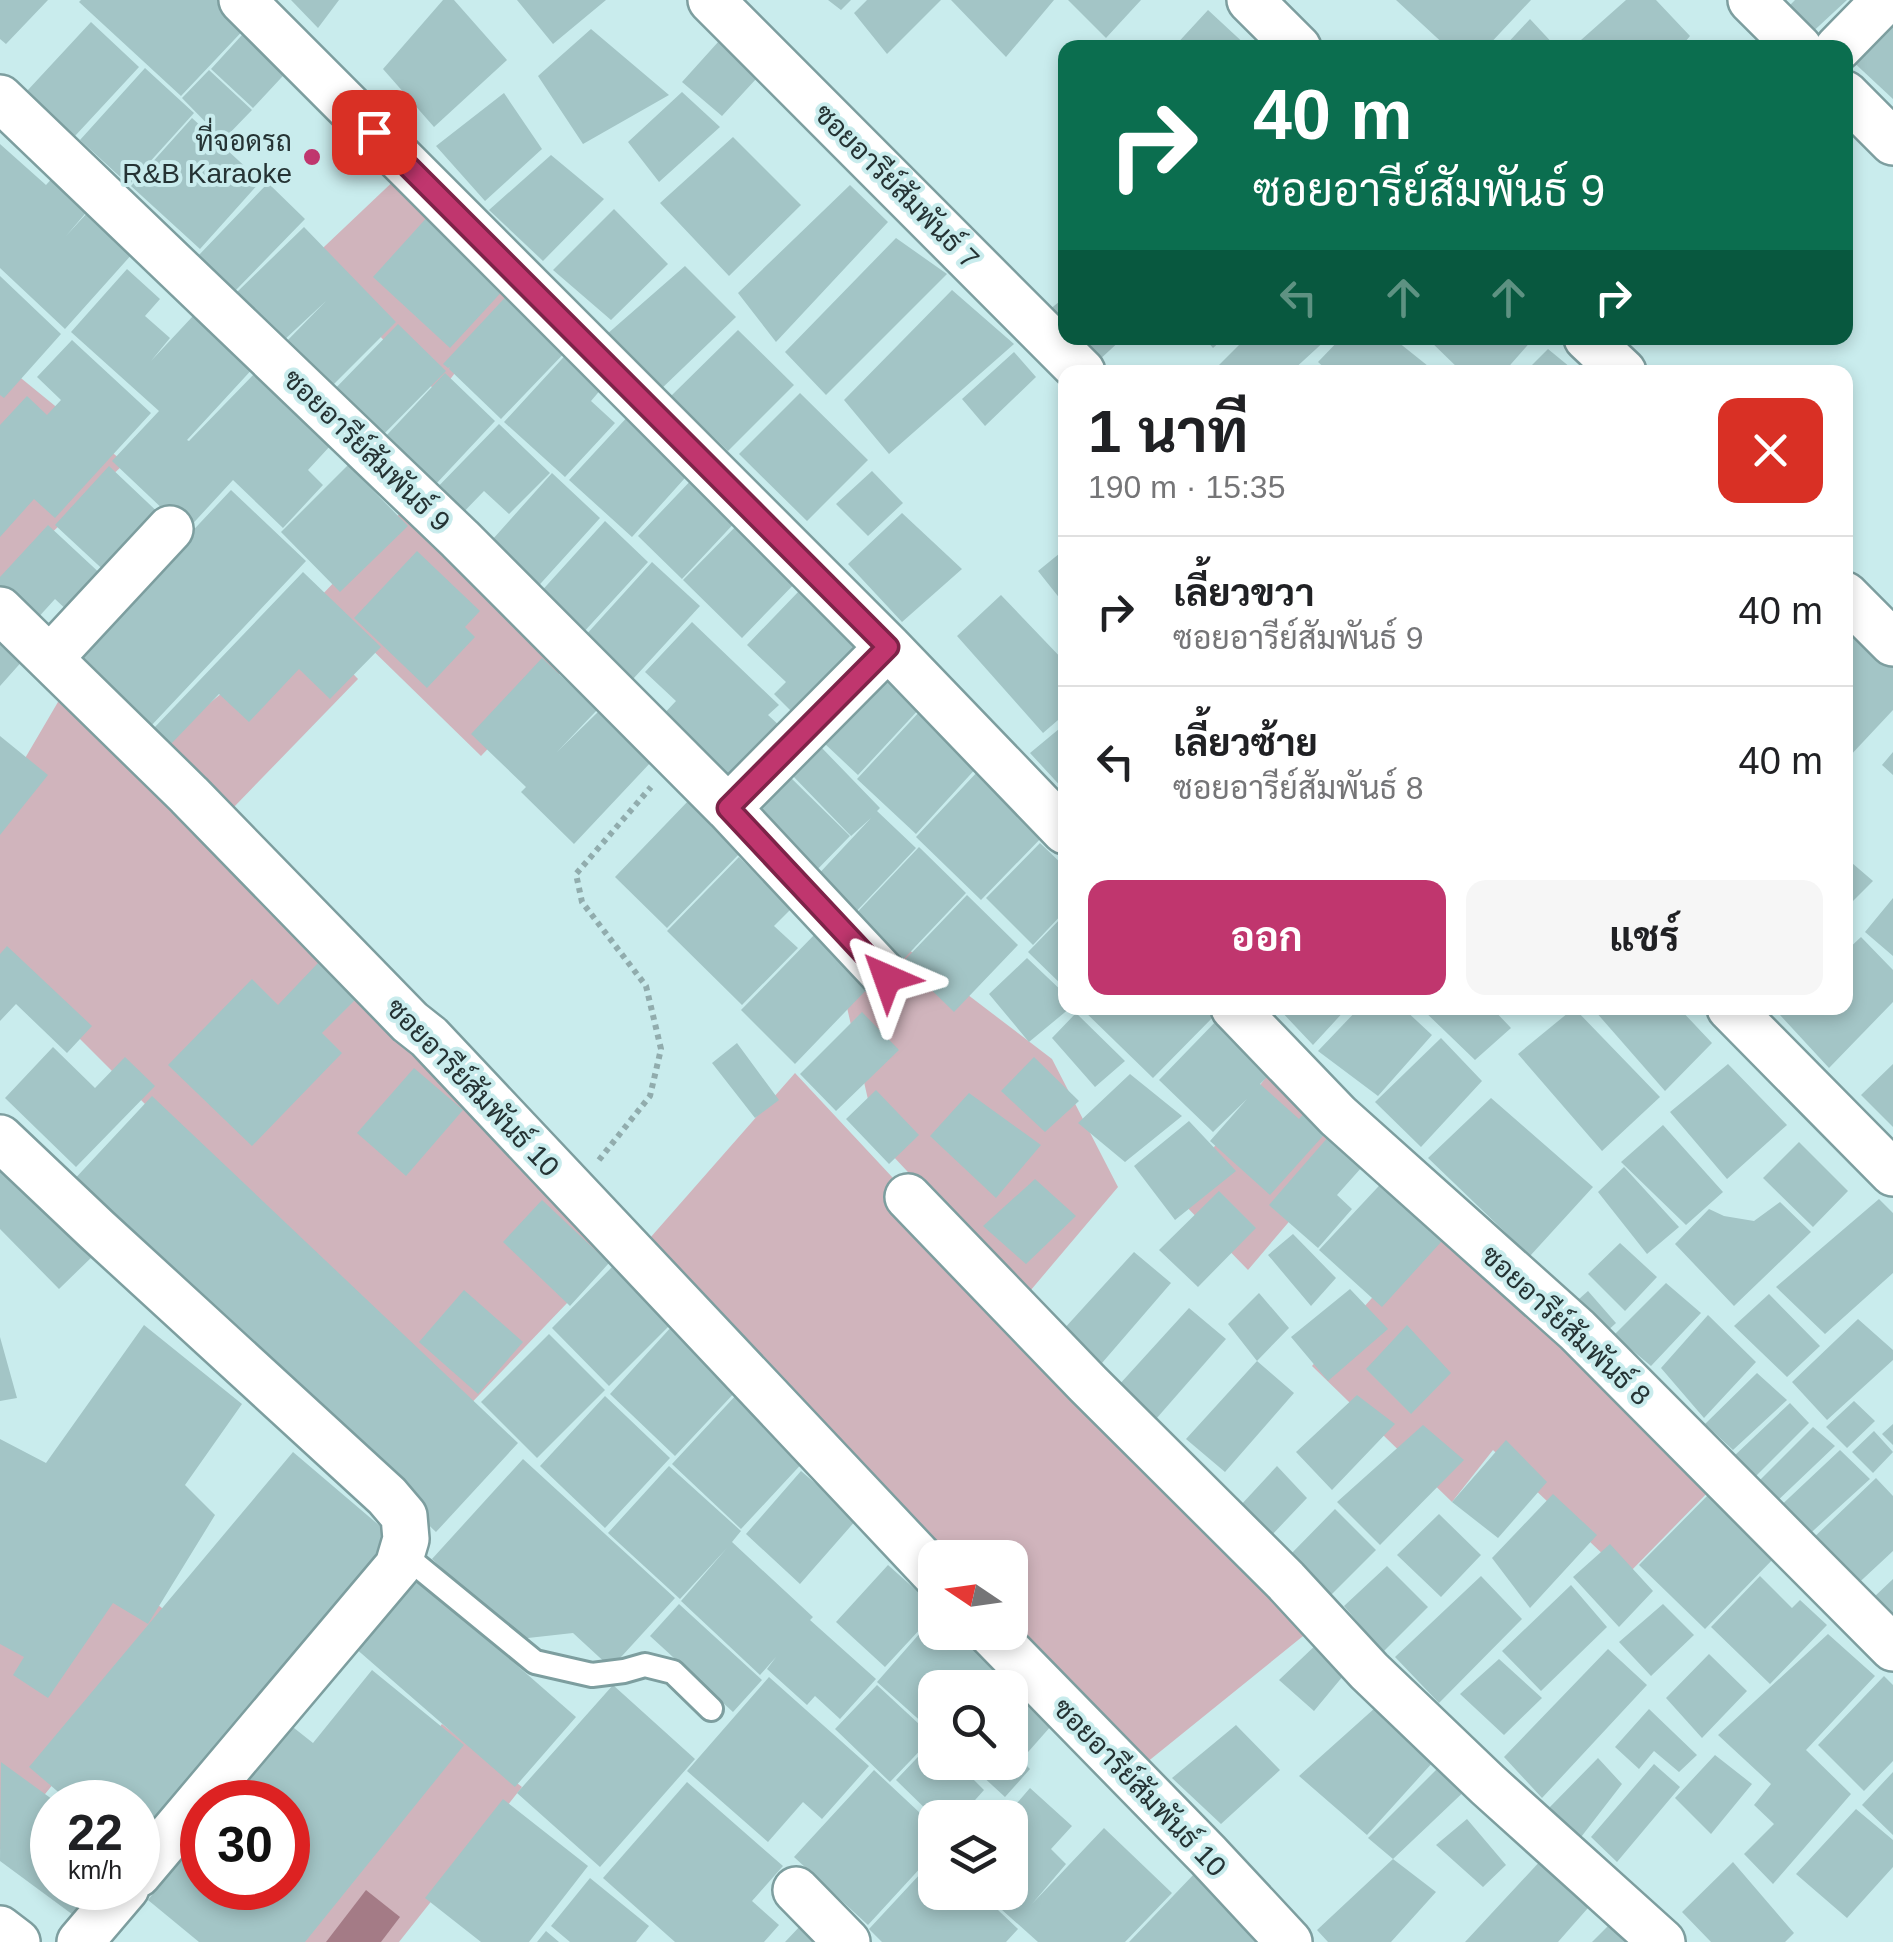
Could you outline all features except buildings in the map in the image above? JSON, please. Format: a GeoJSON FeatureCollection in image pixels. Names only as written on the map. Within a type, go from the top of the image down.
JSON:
{"type":"FeatureCollection","features":[{"type":"Feature","properties":{"kind":"street"},"geometry":{"type":"LineString","coordinates":[[242,0],[888,647],[1058,824]]}},
{"type":"Feature","properties":{"kind":"street","name":"ซอยอารีย์สัมพันธ์ 7"},"geometry":{"type":"LineString","coordinates":[[712,0],[1075,365]]}},
{"type":"Feature","properties":{"kind":"street"},"geometry":{"type":"LineString","coordinates":[[1250,0],[1290,40]]}},
{"type":"Feature","properties":{"kind":"street"},"geometry":{"type":"LineString","coordinates":[[1751,0],[1791,40]]}},
{"type":"Feature","properties":{"kind":"street"},"geometry":{"type":"LineString","coordinates":[[1846,40],[1885,0]]}},
{"type":"Feature","properties":{"kind":"street","name":"ซอยอารีย์สัมพันธ์ 9"},"geometry":{"type":"LineString","coordinates":[[0,98],[460,540],[728,808],[887,978]]}},
{"type":"Feature","properties":{"kind":"street"},"geometry":{"type":"LineString","coordinates":[[1853,102],[1893,142]]}},
{"type":"Feature","properties":{"kind":"street"},"geometry":{"type":"LineString","coordinates":[[1595,345],[1615,365]]}},
{"type":"Feature","properties":{"kind":"street"},"geometry":{"type":"LineString","coordinates":[[50,658],[170,528]]}},
{"type":"Feature","properties":{"kind":"street"},"geometry":{"type":"LineString","coordinates":[[1853,602],[1893,642]]}},
{"type":"Feature","properties":{"kind":"street","name":"ซอยอารีย์สัมพันธ์ 10"},"geometry":{"type":"LineString","coordinates":[[0,610],[429,1037],[918,1556]]}},
{"type":"Feature","properties":{"kind":"street"},"geometry":{"type":"LineString","coordinates":[[728,808],[888,647]]}},
{"type":"Feature","properties":{"kind":"street","name":"ซอยอารีย์สัมพันธ์ 8"},"geometry":{"type":"LineString","coordinates":[[1241,1015],[1338,1116],[1577,1330],[1893,1648]]}},
{"type":"Feature","properties":{"kind":"street"},"geometry":{"type":"LineString","coordinates":[[1737,1015],[1893,1173]]}},
{"type":"Feature","properties":{"kind":"street"},"geometry":{"type":"LineString","coordinates":[[0,1138],[388,1496],[404,1516],[406,1539],[398,1566],[160,1848]]}},
{"type":"Feature","properties":{"kind":"street"},"geometry":{"type":"LineString","coordinates":[[908,1197],[1285,1580],[1369,1671],[1662,1942]]}},
{"type":"Feature","properties":{"kind":"street","name":"ซอยอารีย์สัมพันธ์ 10"},"geometry":{"type":"LineString","coordinates":[[1007,1650],[1289,1942]]}},
{"type":"Feature","properties":{"kind":"street"},"geometry":{"type":"LineString","coordinates":[[796,1890],[847,1942]]}},
{"type":"Feature","properties":{"kind":"street"},"geometry":{"type":"LineString","coordinates":[[80,1942],[107,1910]]}},
{"type":"Feature","properties":{"kind":"street"},"geometry":{"type":"LineString","coordinates":[[0,1929],[18,1942]]}},
{"type":"Feature","properties":{"kind":"lane"},"geometry":{"type":"LineString","coordinates":[[402,1553],[535,1662],[592,1675],[645,1664],[673,1672],[711,1709]]}},
{"type":"Feature","properties":{"kind":"path"},"geometry":{"type":"LineString","coordinates":[[574,1192],[650,1096],[660,1049],[646,986],[582,902],[576,874],[678,758]]}},
{"type":"Feature","properties":{"kind":"shaded area"},"geometry":{"type":"Polygon","coordinates":[[[402,173],[520,287],[439,394],[306,264],[402,173]]]}},
{"type":"Feature","properties":{"kind":"shaded area"},"geometry":{"type":"Polygon","coordinates":[[[0,361],[125,463],[0,582],[0,361]]]}},
{"type":"Feature","properties":{"kind":"shaded area"},"geometry":{"type":"Polygon","coordinates":[[[407,506],[565,668],[481,756],[319,598],[407,506]]]}},
{"type":"Feature","properties":{"kind":"shaded area"},"geometry":{"type":"Polygon","coordinates":[[[306,624],[358,679],[234,807],[160,744],[306,624]]]}},
{"type":"Feature","properties":{"kind":"shaded area"},"geometry":{"type":"Polygon","coordinates":[[[65,690],[613,1255],[458,1417],[0,959],[0,801],[65,690]]]}},
{"type":"Feature","properties":{"kind":"shaded area"},"geometry":{"type":"Polygon","coordinates":[[[896,940],[1052,1059],[1118,1187],[1025,1297],[877,1139],[846,1003],[896,940]]]}},
{"type":"Feature","properties":{"kind":"shaded area"},"geometry":{"type":"Polygon","coordinates":[[[1272,1069],[1350,1150],[1248,1270],[1177,1197],[1272,1069]]]}},
{"type":"Feature","properties":{"kind":"shaded area"},"geometry":{"type":"Polygon","coordinates":[[[795,1073],[1313,1628],[1146,1763],[1028,1642],[1028,1540],[933,1540],[650,1238],[795,1073]]]}},
{"type":"Feature","properties":{"kind":"shaded area"},"geometry":{"type":"Polygon","coordinates":[[[1437,1224],[1715,1485],[1626,1576],[1493,1450],[1452,1502],[1312,1366],[1437,1224]]]}},
{"type":"Feature","properties":{"kind":"shaded area"},"geometry":{"type":"Polygon","coordinates":[[[0,1479],[182,1624],[56,1780],[30,1780],[30,1813],[0,1850],[0,1479]]]}},
{"type":"Feature","properties":{"kind":"shaded area"},"geometry":{"type":"Polygon","coordinates":[[[442,1724],[522,1787],[399,1942],[270,1942],[295,1910],[310,1910],[310,1891],[442,1724]]]}},
{"type":"Feature","properties":{"kind":"shaded area"},"geometry":{"type":"Polygon","coordinates":[[[366,1890],[400,1917],[381,1942],[326,1942],[366,1890]]]}},
{"type":"Feature","properties":{"kind":"place","name":"ที่จอดรถ R&B Karaoke"},"geometry":{"type":"Point","coordinates":[312,157]}},
{"type":"Feature","properties":{"kind":"route"},"geometry":{"type":"LineString","coordinates":[[374,132],[888,647],[728,808],[887,978]]}}]}
